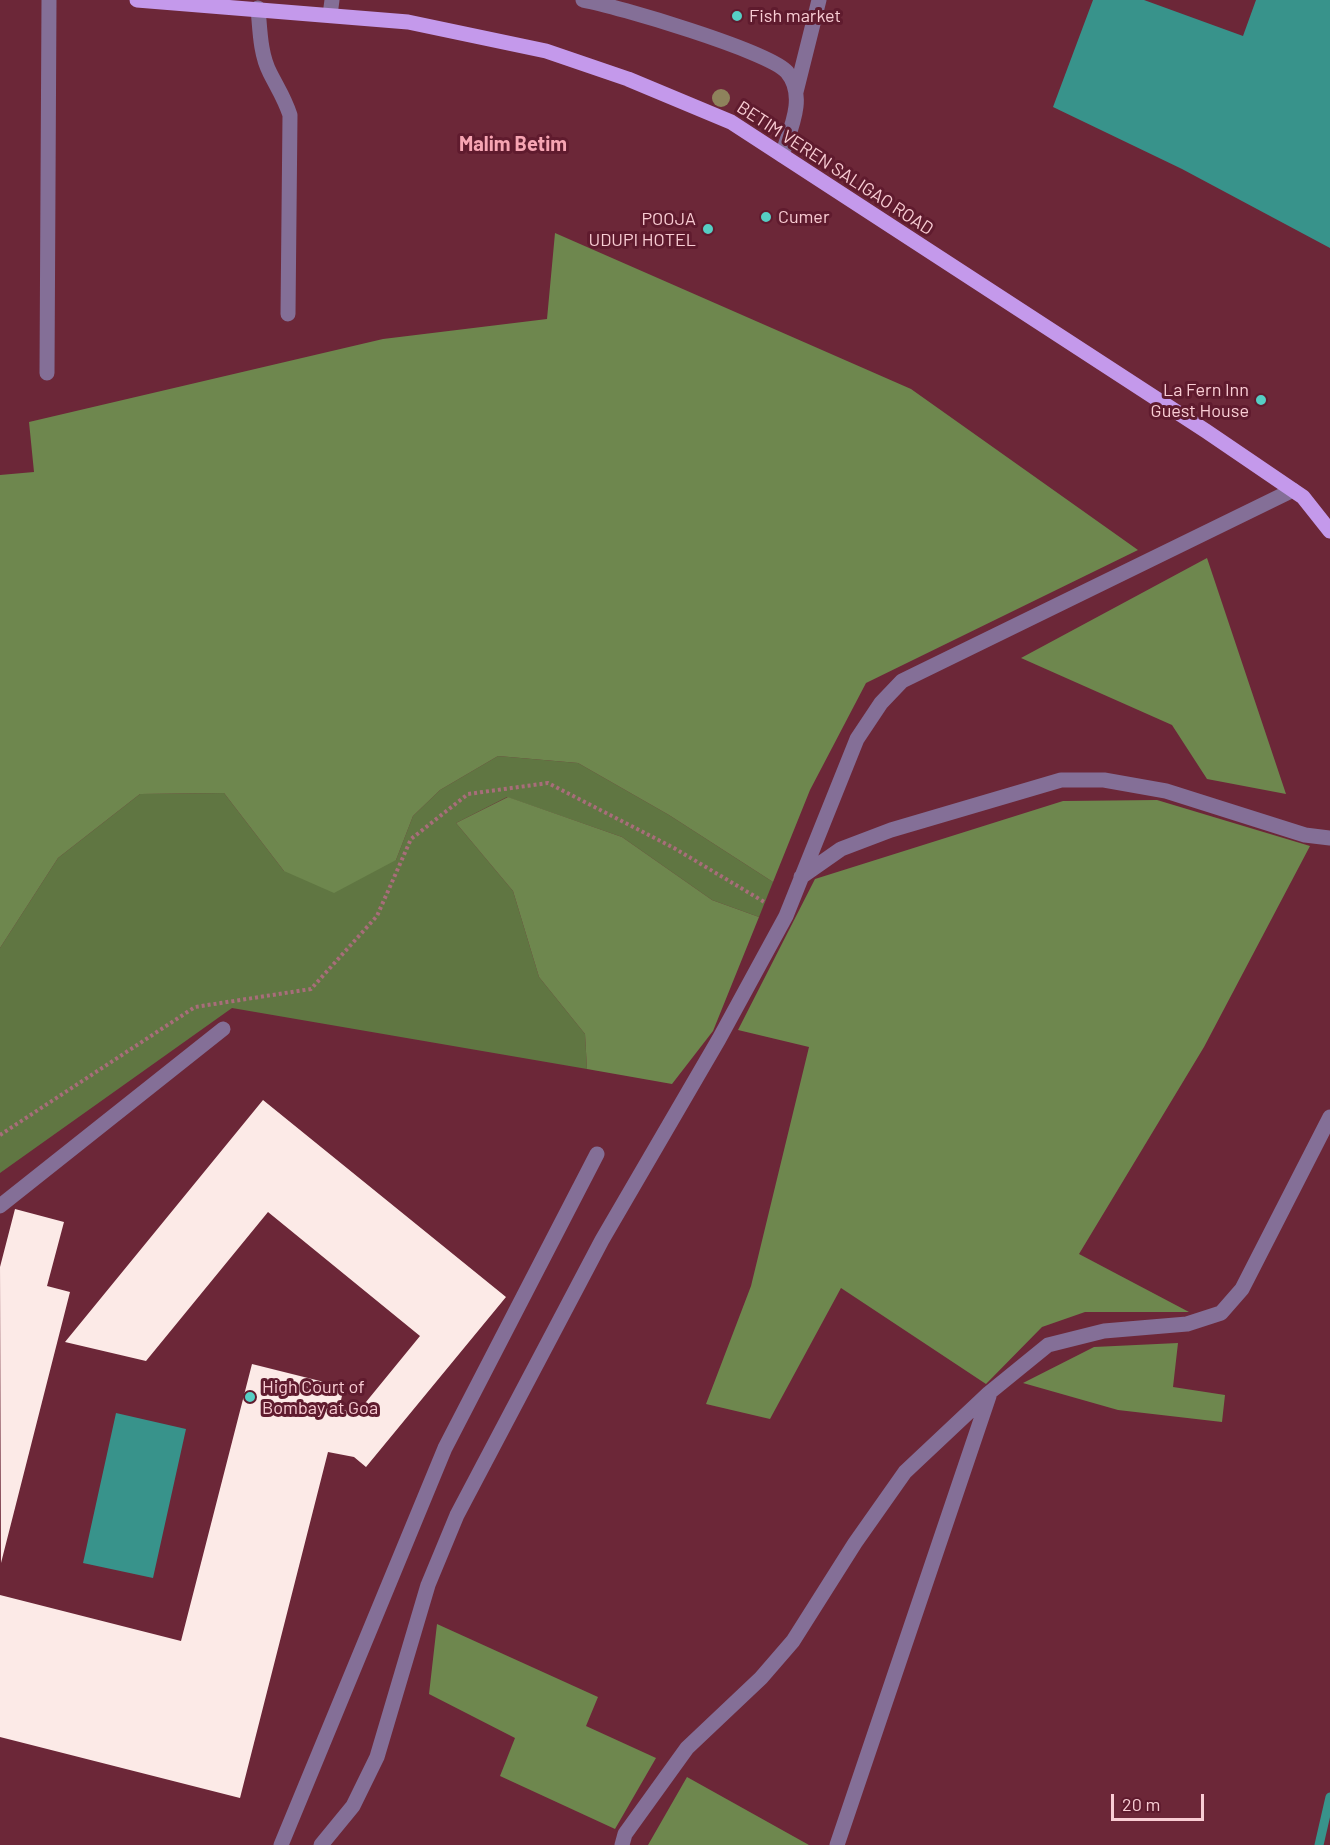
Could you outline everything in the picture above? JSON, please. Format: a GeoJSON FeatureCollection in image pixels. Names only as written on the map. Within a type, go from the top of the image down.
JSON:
{"type":"FeatureCollection","features":[{"type":"Feature","properties":{"kind":"main road","name":"BETIM VEREN SALIGAO ROAD"},"geometry":{"type":"LineString","coordinates":[[137,0],[258,8],[331,7],[408,22],[546,51],[628,79],[731,122],[1293,490],[1303,497],[1330,531]]}},
{"type":"Feature","properties":{"kind":"street"},"geometry":{"type":"LineString","coordinates":[[47,373],[49,0]]}},
{"type":"Feature","properties":{"kind":"street"},"geometry":{"type":"LineString","coordinates":[[583,0],[617,7],[757,55],[786,71],[796,92]]}},
{"type":"Feature","properties":{"kind":"street"},"geometry":{"type":"LineString","coordinates":[[782,155],[796,114],[796,92],[819,0]]}},
{"type":"Feature","properties":{"kind":"street"},"geometry":{"type":"LineString","coordinates":[[258,8],[263,53],[269,73],[283,94],[290,116],[288,314]]}},
{"type":"Feature","properties":{"kind":"street"},"geometry":{"type":"LineString","coordinates":[[321,1845],[353,1806],[377,1757],[428,1584],[457,1515],[602,1240],[719,1039],[786,916],[857,739],[880,703],[902,681],[1293,490]]}},
{"type":"Feature","properties":{"kind":"street"},"geometry":{"type":"LineString","coordinates":[[801,877],[841,849],[891,830],[1061,780],[1104,780],[1166,792],[1305,835],[1330,838]]}},
{"type":"Feature","properties":{"kind":"street"},"geometry":{"type":"LineString","coordinates":[[0,1206],[223,1029]]}},
{"type":"Feature","properties":{"kind":"street"},"geometry":{"type":"LineString","coordinates":[[622,1845],[625,1834],[687,1748],[761,1678],[793,1641],[855,1543],[905,1472],[989,1393],[1048,1345],[1104,1331],[1187,1324],[1221,1313],[1242,1289],[1330,1117]]}},
{"type":"Feature","properties":{"kind":"street"},"geometry":{"type":"LineString","coordinates":[[281,1845],[445,1448],[597,1154]]}},
{"type":"Feature","properties":{"kind":"street"},"geometry":{"type":"LineString","coordinates":[[837,1845],[989,1393]]}},
{"type":"Feature","properties":{"kind":"path"},"geometry":{"type":"LineString","coordinates":[[0,1135],[195,1007],[311,989],[377,916],[411,839],[468,794],[548,783],[674,848],[786,916]]}},
{"type":"Feature","properties":{"kind":"green space"},"geometry":{"type":"Polygon","coordinates":[[[555,233],[911,389],[1138,550],[866,683],[810,790],[773,882],[669,815],[578,763],[498,756],[440,790],[413,816],[396,860],[334,893],[284,871],[224,793],[140,794],[58,858],[0,948],[0,475],[34,472],[29,422],[383,339],[547,319],[555,233]]]}},
{"type":"Feature","properties":{"kind":"green space"},"geometry":{"type":"Polygon","coordinates":[[[1207,558],[1286,794],[1207,779],[1172,725],[1021,658],[1207,558]]]}},
{"type":"Feature","properties":{"kind":"green space"},"geometry":{"type":"Polygon","coordinates":[[[498,756],[578,763],[669,815],[773,882],[759,917],[712,900],[622,837],[507,797],[456,823],[513,891],[539,977],[585,1034],[587,1069],[232,1008],[0,1173],[0,948],[58,858],[140,794],[224,793],[284,871],[396,860],[413,816],[440,790],[498,756]]]}},
{"type":"Feature","properties":{"kind":"green space"},"geometry":{"type":"Polygon","coordinates":[[[508,797],[622,837],[712,900],[759,917],[713,1031],[672,1084],[587,1069],[585,1034],[539,977],[513,891],[456,823],[508,797]]]}},
{"type":"Feature","properties":{"kind":"green space"},"geometry":{"type":"Polygon","coordinates":[[[1157,800],[1310,846],[1204,1047],[1079,1254],[1189,1312],[1085,1312],[1042,1327],[986,1384],[841,1288],[770,1419],[706,1404],[751,1286],[809,1047],[738,1030],[815,879],[1063,801],[1157,800]]]}},
{"type":"Feature","properties":{"kind":"green space"},"geometry":{"type":"Polygon","coordinates":[[[1178,1343],[1173,1387],[1225,1395],[1222,1422],[1118,1410],[1023,1383],[1094,1347],[1178,1343]]]}},
{"type":"Feature","properties":{"kind":"green space"},"geometry":{"type":"Polygon","coordinates":[[[437,1624],[598,1697],[586,1726],[656,1758],[615,1829],[500,1776],[515,1738],[429,1694],[437,1624]]]}},
{"type":"Feature","properties":{"kind":"green space"},"geometry":{"type":"Polygon","coordinates":[[[687,1777],[809,1845],[648,1845],[687,1777]]]}},
{"type":"Feature","properties":{"kind":"water"},"geometry":{"type":"Polygon","coordinates":[[[1093,0],[1144,0],[1243,36],[1256,0],[1330,0],[1330,248],[1182,169],[1053,107],[1093,0]]]}},
{"type":"Feature","properties":{"kind":"water"},"geometry":{"type":"Polygon","coordinates":[[[116,1413],[186,1429],[153,1578],[83,1563],[116,1413]]]}},
{"type":"Feature","properties":{"kind":"building"},"geometry":{"type":"Polygon","coordinates":[[[263,1100],[506,1297],[366,1467],[354,1457],[328,1452],[240,1798],[0,1737],[0,1595],[181,1641],[252,1364],[344,1387],[339,1409],[357,1413],[420,1336],[268,1212],[146,1361],[65,1342],[263,1100]]]}},
{"type":"Feature","properties":{"kind":"building"},"geometry":{"type":"Polygon","coordinates":[[[15,1209],[64,1222],[47,1286],[70,1292],[1,1563],[0,1267],[15,1209]]]}},
{"type":"Feature","properties":{"kind":"waterway"},"geometry":{"type":"LineString","coordinates":[[1319,1845],[1330,1797]]}},
{"type":"Feature","properties":{"kind":"place","name":"Fish market"},"geometry":{"type":"Point","coordinates":[737,16]}},
{"type":"Feature","properties":{"kind":"place","name":"Cumer"},"geometry":{"type":"Point","coordinates":[766,217]}},
{"type":"Feature","properties":{"kind":"place","name":"POOJA UDUPI HOTEL"},"geometry":{"type":"Point","coordinates":[708,229]}},
{"type":"Feature","properties":{"kind":"place","name":"La Fern Inn Guest House"},"geometry":{"type":"Point","coordinates":[1261,400]}},
{"type":"Feature","properties":{"kind":"place","name":"High Court of Bombay at Goa"},"geometry":{"type":"Point","coordinates":[250,1397]}},
{"type":"Feature","properties":{"kind":"district","name":"Malim Betim"},"geometry":{"type":"Point","coordinates":[513,144]}}]}
